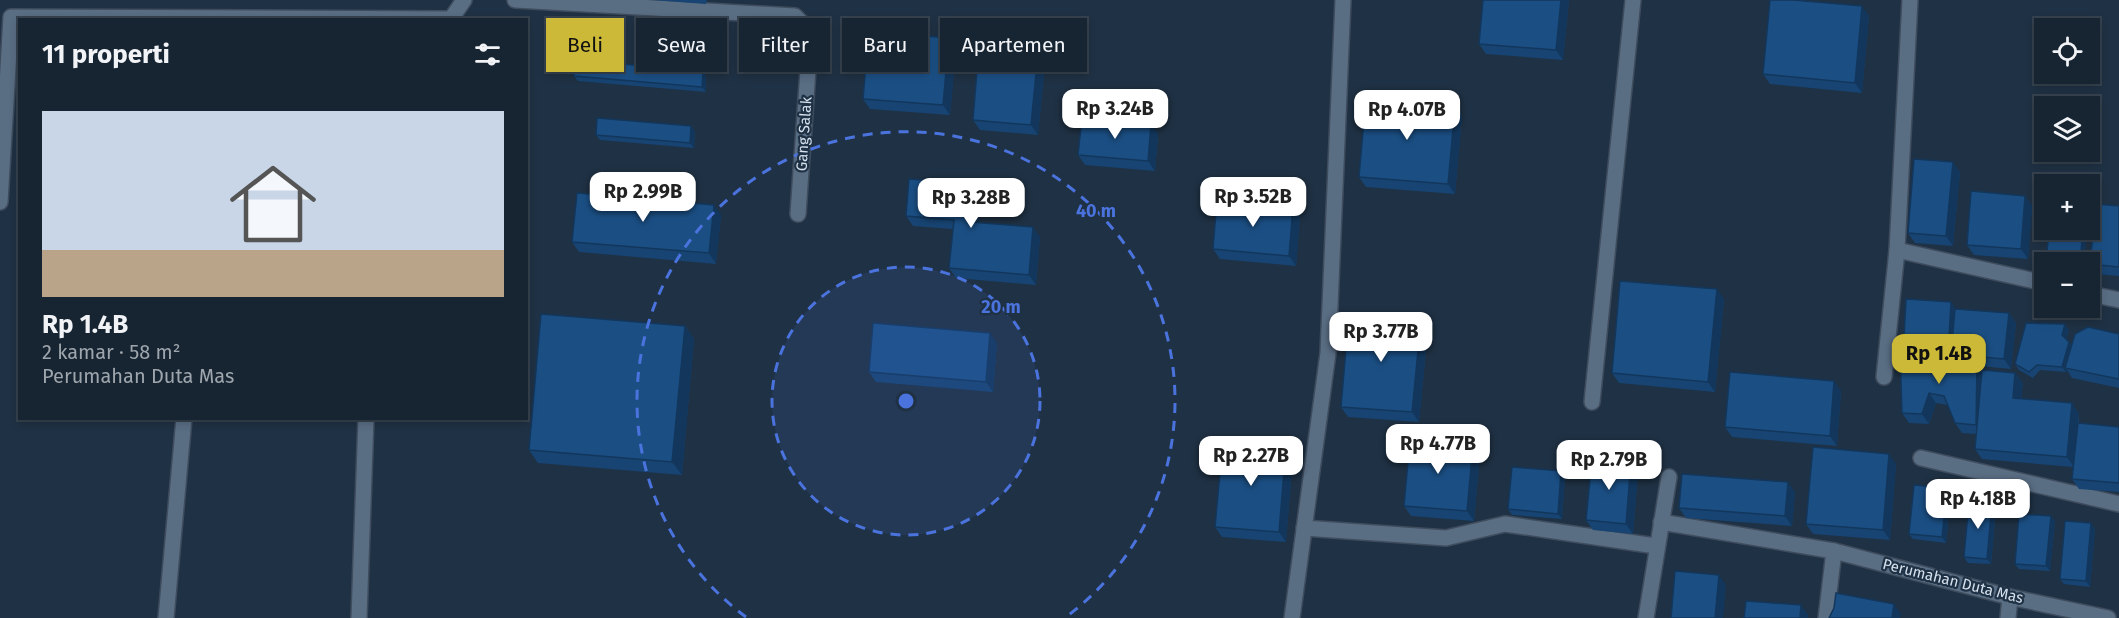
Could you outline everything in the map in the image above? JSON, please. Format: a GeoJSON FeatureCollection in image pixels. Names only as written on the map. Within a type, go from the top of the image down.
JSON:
{"type":"FeatureCollection","features":[{"type":"Feature","properties":{"kind":"street"},"geometry":{"type":"LineString","coordinates":[[452,18],[464,0]]}},
{"type":"Feature","properties":{"kind":"street","name":"Gang Salak"},"geometry":{"type":"LineString","coordinates":[[515,0],[795,16],[810,31],[798,213]]}},
{"type":"Feature","properties":{"kind":"street"},"geometry":{"type":"LineString","coordinates":[[1292,618],[1328,353],[1343,0]]}},
{"type":"Feature","properties":{"kind":"street"},"geometry":{"type":"LineString","coordinates":[[1592,402],[1633,0]]}},
{"type":"Feature","properties":{"kind":"street"},"geometry":{"type":"LineString","coordinates":[[1884,377],[1897,250],[1910,0]]}},
{"type":"Feature","properties":{"kind":"street"},"geometry":{"type":"LineString","coordinates":[[0,202],[11,17],[116,18]]}},
{"type":"Feature","properties":{"kind":"street"},"geometry":{"type":"LineString","coordinates":[[1897,250],[2034,281]]}},
{"type":"Feature","properties":{"kind":"street"},"geometry":{"type":"LineString","coordinates":[[2100,296],[2119,300]]}},
{"type":"Feature","properties":{"kind":"street"},"geometry":{"type":"LineString","coordinates":[[166,618],[184,420]]}},
{"type":"Feature","properties":{"kind":"street"},"geometry":{"type":"LineString","coordinates":[[359,618],[366,420]]}},
{"type":"Feature","properties":{"kind":"street"},"geometry":{"type":"LineString","coordinates":[[1921,458],[2119,504]]}},
{"type":"Feature","properties":{"kind":"street"},"geometry":{"type":"LineString","coordinates":[[1646,618],[1669,477]]}},
{"type":"Feature","properties":{"kind":"street","name":"Perumahan Duta Mas"},"geometry":{"type":"LineString","coordinates":[[1661,522],[1834,551],[2010,597],[2108,618]]}},
{"type":"Feature","properties":{"kind":"street"},"geometry":{"type":"LineString","coordinates":[[1304,528],[1446,538],[1505,524],[1656,546]]}},
{"type":"Feature","properties":{"kind":"street"},"geometry":{"type":"LineString","coordinates":[[1826,618],[1834,551]]}},
{"type":"Feature","properties":{"kind":"street"},"geometry":{"type":"LineString","coordinates":[[2008,618],[2010,597]]}},
{"type":"Feature","properties":{"kind":"building"},"geometry":{"type":"Polygon","coordinates":[[[1483,0],[1561,0],[1556,50],[1479,44],[1483,0]]]}},
{"type":"Feature","properties":{"kind":"building"},"geometry":{"type":"Polygon","coordinates":[[[1770,0],[1862,6],[1855,83],[1763,74],[1770,0]]]}},
{"type":"Feature","properties":{"kind":"building"},"geometry":{"type":"Polygon","coordinates":[[[928,36],[940,37],[940,72],[946,72],[943,105],[863,99],[865,72],[928,72],[928,36]]]}},
{"type":"Feature","properties":{"kind":"building"},"geometry":{"type":"Polygon","coordinates":[[[624,64],[636,65],[636,72],[703,72],[702,87],[574,76],[574,72],[624,72],[624,64]]]}},
{"type":"Feature","properties":{"kind":"building"},"geometry":{"type":"Polygon","coordinates":[[[977,72],[1036,72],[1031,125],[973,120],[977,72]]]}},
{"type":"Feature","properties":{"kind":"building"},"geometry":{"type":"Polygon","coordinates":[[[1366,98],[1455,106],[1448,184],[1359,177],[1366,98]]]}},
{"type":"Feature","properties":{"kind":"building"},"geometry":{"type":"Polygon","coordinates":[[[597,118],[691,126],[690,143],[596,135],[597,118]]]}},
{"type":"Feature","properties":{"kind":"building"},"geometry":{"type":"Polygon","coordinates":[[[1082,118],[1151,124],[1148,161],[1078,155],[1082,118]]]}},
{"type":"Feature","properties":{"kind":"building"},"geometry":{"type":"Polygon","coordinates":[[[1914,159],[1953,162],[1946,236],[1908,233],[1914,159]]]}},
{"type":"Feature","properties":{"kind":"building"},"geometry":{"type":"Polygon","coordinates":[[[909,179],[974,184],[971,222],[1033,227],[1029,275],[949,268],[954,220],[906,216],[909,179]]]}},
{"type":"Feature","properties":{"kind":"building"},"geometry":{"type":"Polygon","coordinates":[[[1971,191],[2025,196],[2021,249],[1967,245],[1971,191]]]}},
{"type":"Feature","properties":{"kind":"building"},"geometry":{"type":"Polygon","coordinates":[[[577,193],[714,205],[709,253],[572,242],[577,193]]]}},
{"type":"Feature","properties":{"kind":"building"},"geometry":{"type":"Polygon","coordinates":[[[1217,200],[1293,206],[1289,256],[1213,249],[1217,200]]]}},
{"type":"Feature","properties":{"kind":"building"},"geometry":{"type":"Polygon","coordinates":[[[2100,204],[2119,206],[2119,267],[2100,265],[2100,252],[2091,252],[2092,240],[2100,240],[2100,204]]]}},
{"type":"Feature","properties":{"kind":"building"},"geometry":{"type":"Polygon","coordinates":[[[2048,240],[2082,240],[2081,252],[2047,252],[2048,240]]]}},
{"type":"Feature","properties":{"kind":"building"},"geometry":{"type":"Polygon","coordinates":[[[1620,281],[1717,289],[1708,382],[1612,373],[1620,281]]]}},
{"type":"Feature","properties":{"kind":"building"},"geometry":{"type":"Polygon","coordinates":[[[1906,299],[1951,302],[1948,354],[1926,353],[1919,344],[1904,337],[1906,299]]]}},
{"type":"Feature","properties":{"kind":"building"},"geometry":{"type":"Polygon","coordinates":[[[1955,309],[2009,313],[2004,359],[1951,354],[1955,309]]]}},
{"type":"Feature","properties":{"kind":"building"},"geometry":{"type":"Polygon","coordinates":[[[541,314],[685,326],[672,462],[529,450],[541,314]]]}},
{"type":"Feature","properties":{"kind":"building"},"geometry":{"type":"Polygon","coordinates":[[[1349,314],[1421,320],[1412,412],[1341,407],[1349,314]]]}},
{"type":"Feature","properties":{"kind":"building"},"geometry":{"type":"Polygon","coordinates":[[[873,323],[990,333],[986,382],[869,372],[873,323]]]}},
{"type":"Feature","properties":{"kind":"building"},"geometry":{"type":"Polygon","coordinates":[[[2026,323],[2065,324],[2062,335],[2069,342],[2062,367],[2037,365],[2029,372],[2015,364],[2026,323]]]}},
{"type":"Feature","properties":{"kind":"building"},"geometry":{"type":"Polygon","coordinates":[[[2088,327],[2119,334],[2119,379],[2065,368],[2075,334],[2088,327]]]}},
{"type":"Feature","properties":{"kind":"building"},"geometry":{"type":"Polygon","coordinates":[[[1900,352],[1977,363],[1976,425],[1955,423],[1944,396],[1929,393],[1922,414],[1902,413],[1900,352]]]}},
{"type":"Feature","properties":{"kind":"building"},"geometry":{"type":"Polygon","coordinates":[[[1982,370],[2015,373],[2013,398],[2072,403],[2067,457],[1975,449],[1982,370]]]}},
{"type":"Feature","properties":{"kind":"building"},"geometry":{"type":"Polygon","coordinates":[[[1730,372],[1834,381],[1830,436],[1725,427],[1730,372]]]}},
{"type":"Feature","properties":{"kind":"building"},"geometry":{"type":"Polygon","coordinates":[[[2078,423],[2119,427],[2119,483],[2072,479],[2078,423]]]}},
{"type":"Feature","properties":{"kind":"building"},"geometry":{"type":"Polygon","coordinates":[[[1410,440],[1473,445],[1467,511],[1404,506],[1410,440]]]}},
{"type":"Feature","properties":{"kind":"building"},"geometry":{"type":"Polygon","coordinates":[[[1223,441],[1286,446],[1279,532],[1215,527],[1223,441]]]}},
{"type":"Feature","properties":{"kind":"building"},"geometry":{"type":"Polygon","coordinates":[[[1813,447],[1889,454],[1883,530],[1806,524],[1813,447]]]}},
{"type":"Feature","properties":{"kind":"building"},"geometry":{"type":"Polygon","coordinates":[[[1592,459],[1631,462],[1626,524],[1586,520],[1592,459]]]}},
{"type":"Feature","properties":{"kind":"building"},"geometry":{"type":"Polygon","coordinates":[[[1512,467],[1561,471],[1558,514],[1508,509],[1512,467]]]}},
{"type":"Feature","properties":{"kind":"building"},"geometry":{"type":"Polygon","coordinates":[[[1682,474],[1788,482],[1785,516],[1679,508],[1682,474]]]}},
{"type":"Feature","properties":{"kind":"building"},"geometry":{"type":"Polygon","coordinates":[[[1914,485],[1947,488],[1942,537],[1909,534],[1914,485]]]}},
{"type":"Feature","properties":{"kind":"building"},"geometry":{"type":"Polygon","coordinates":[[[1969,502],[1992,503],[1987,559],[1964,557],[1969,502]]]}},
{"type":"Feature","properties":{"kind":"building"},"geometry":{"type":"Polygon","coordinates":[[[2019,514],[2051,516],[2046,566],[2015,564],[2019,514]]]}},
{"type":"Feature","properties":{"kind":"building"},"geometry":{"type":"Polygon","coordinates":[[[2065,521],[2091,523],[2086,581],[2060,579],[2065,521]]]}},
{"type":"Feature","properties":{"kind":"building"},"geometry":{"type":"Polygon","coordinates":[[[1675,571],[1719,575],[1715,618],[1671,618],[1675,571]]]}},
{"type":"Feature","properties":{"kind":"building"},"geometry":{"type":"Polygon","coordinates":[[[1836,593],[1894,604],[1892,618],[1829,618],[1834,608],[1836,593]]]}},
{"type":"Feature","properties":{"kind":"building"},"geometry":{"type":"Polygon","coordinates":[[[1746,601],[1801,605],[1800,618],[1744,618],[1746,601]]]}}]}
